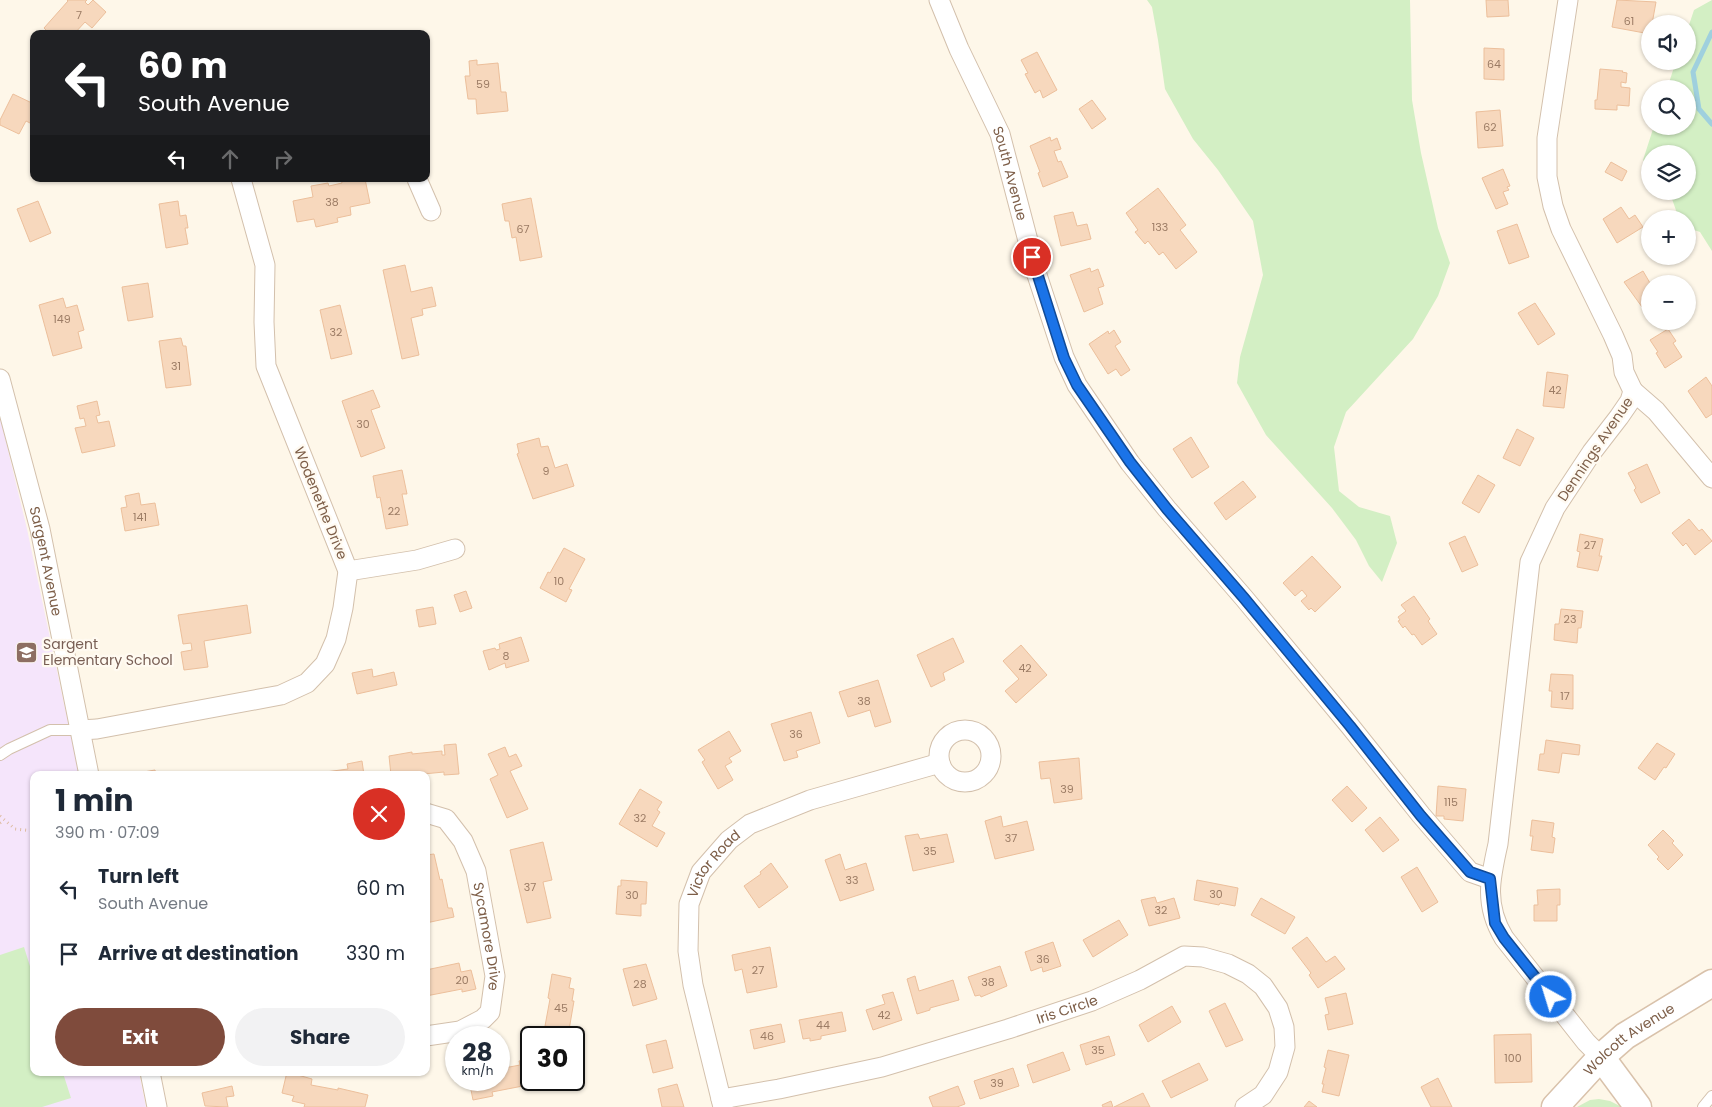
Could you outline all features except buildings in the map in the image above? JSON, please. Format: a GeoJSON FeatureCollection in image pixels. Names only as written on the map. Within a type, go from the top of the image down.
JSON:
{"type":"FeatureCollection","features":[{"type":"Feature","properties":{"kind":"main road","name":"Wolcott Avenue"},"geometry":{"type":"LineString","coordinates":[[1555,1107],[1601,1057],[1625,1036],[1712,982]]}},
{"type":"Feature","properties":{"kind":"main road"},"geometry":{"type":"LineString","coordinates":[[1601,1057],[1638,1107]]}},
{"type":"Feature","properties":{"kind":"street","name":"South Avenue"},"geometry":{"type":"LineString","coordinates":[[939,0],[959,49],[1000,134],[1037,275],[1064,358],[1077,385],[1135,470],[1344,718],[1421,816],[1470,872],[1490,879]]}},
{"type":"Feature","properties":{"kind":"street","name":"Dennings Avenue"},"geometry":{"type":"LineString","coordinates":[[1490,879],[1498,844],[1530,562],[1555,508],[1592,452],[1619,417],[1630,400],[1633,391],[1624,372],[1622,356],[1614,335],[1561,229],[1553,206],[1547,177],[1546,142],[1568,0]]}},
{"type":"Feature","properties":{"kind":"street","name":"Wodenethe Drive"},"geometry":{"type":"LineString","coordinates":[[80,730],[97,729],[281,695],[307,683],[325,664],[336,639],[343,608],[348,571],[266,366],[264,322],[265,265],[243,182]]}},
{"type":"Feature","properties":{"kind":"street"},"geometry":{"type":"LineString","coordinates":[[418,182],[431,211]]}},
{"type":"Feature","properties":{"kind":"street","name":"Sargent Avenue"},"geometry":{"type":"LineString","coordinates":[[0,379],[40,529],[88,771]]}},
{"type":"Feature","properties":{"kind":"street"},"geometry":{"type":"LineString","coordinates":[[1633,391],[1656,411],[1712,478]]}},
{"type":"Feature","properties":{"kind":"street"},"geometry":{"type":"LineString","coordinates":[[348,571],[417,560],[455,549]]}},
{"type":"Feature","properties":{"kind":"street","name":"Victor Road"},"geometry":{"type":"LineString","coordinates":[[722,1103],[693,985],[688,951],[689,904],[701,872],[729,840],[750,824],[810,800],[940,763]]}},
{"type":"Feature","properties":{"kind":"street","name":"Sycamore Drive"},"geometry":{"type":"LineString","coordinates":[[430,815],[446,820],[463,840],[476,871],[494,976],[490,1012],[483,1019],[460,1031],[430,1035]]}},
{"type":"Feature","properties":{"kind":"street"},"geometry":{"type":"LineString","coordinates":[[1490,879],[1495,923],[1504,938],[1580,1034],[1601,1057]]}},
{"type":"Feature","properties":{"kind":"street","name":"Iris Circle"},"geometry":{"type":"LineString","coordinates":[[722,1103],[882,1067],[1008,1029],[1092,1001],[1140,980],[1184,956],[1202,957],[1228,964],[1248,974],[1263,986],[1278,1008],[1284,1027],[1285,1047],[1278,1072],[1263,1095],[1245,1107]]}},
{"type":"Feature","properties":{"kind":"street"},"geometry":{"type":"LineString","coordinates":[[151,1076],[157,1107]]}},
{"type":"Feature","properties":{"kind":"lane"},"geometry":{"type":"LineString","coordinates":[[0,755],[50,730],[80,730]]}},
{"type":"Feature","properties":{"kind":"lane"},"geometry":{"type":"LineString","coordinates":[[1703,1107],[1712,1096]]}},
{"type":"Feature","properties":{"kind":"path"},"geometry":{"type":"LineString","coordinates":[[0,816],[15,829],[30,831]]}},
{"type":"Feature","properties":{"kind":"path"},"geometry":{"type":"LineString","coordinates":[[0,823],[4,820]]}},
{"type":"Feature","properties":{"kind":"shaded area","name":"Sargent Elementary School"},"geometry":{"type":"Polygon","coordinates":[[[0,417],[27,529],[78,771],[30,771],[30,1076],[140,1076],[146,1107],[0,1107],[0,417]]]}},
{"type":"Feature","properties":{"kind":"green space"},"geometry":{"type":"Polygon","coordinates":[[[1147,0],[1410,0],[1412,100],[1421,153],[1438,228],[1450,263],[1438,296],[1413,339],[1346,412],[1334,447],[1339,491],[1359,507],[1390,516],[1397,543],[1382,582],[1369,566],[1356,540],[1332,508],[1266,435],[1237,383],[1240,357],[1263,275],[1253,221],[1218,170],[1193,139],[1165,89],[1152,7],[1147,0]]]}},
{"type":"Feature","properties":{"kind":"green space"},"geometry":{"type":"Polygon","coordinates":[[[1712,0],[1712,251],[1700,232],[1696,231],[1696,210],[1676,210],[1672,200],[1696,200],[1696,145],[1648,145],[1651,135],[1696,135],[1696,80],[1670,80],[1673,70],[1696,70],[1696,15],[1692,15],[1694,10],[1712,0]]]}},
{"type":"Feature","properties":{"kind":"green space"},"geometry":{"type":"Polygon","coordinates":[[[24,947],[30,966],[30,1076],[64,1076],[71,1098],[42,1107],[0,1107],[0,955],[24,947]]]}},
{"type":"Feature","properties":{"kind":"green space"},"geometry":{"type":"Polygon","coordinates":[[[1590,1100],[1610,1101],[1622,1107],[1577,1107],[1590,1100]]]}},
{"type":"Feature","properties":{"kind":"waterway"},"geometry":{"type":"LineString","coordinates":[[1712,32],[1693,72],[1699,109],[1712,124]]}},
{"type":"Feature","properties":{"kind":"place","name":"Sargent Elementary School"},"geometry":{"type":"Point","coordinates":[27,652]}},
{"type":"Feature","properties":{"kind":"route"},"geometry":{"type":"LineString","coordinates":[[1032,257],[1064,358],[1090,406],[1167,509],[1350,726],[1421,816],[1470,872],[1490,879],[1490,893],[1495,923],[1504,938],[1551,997]]}}]}
